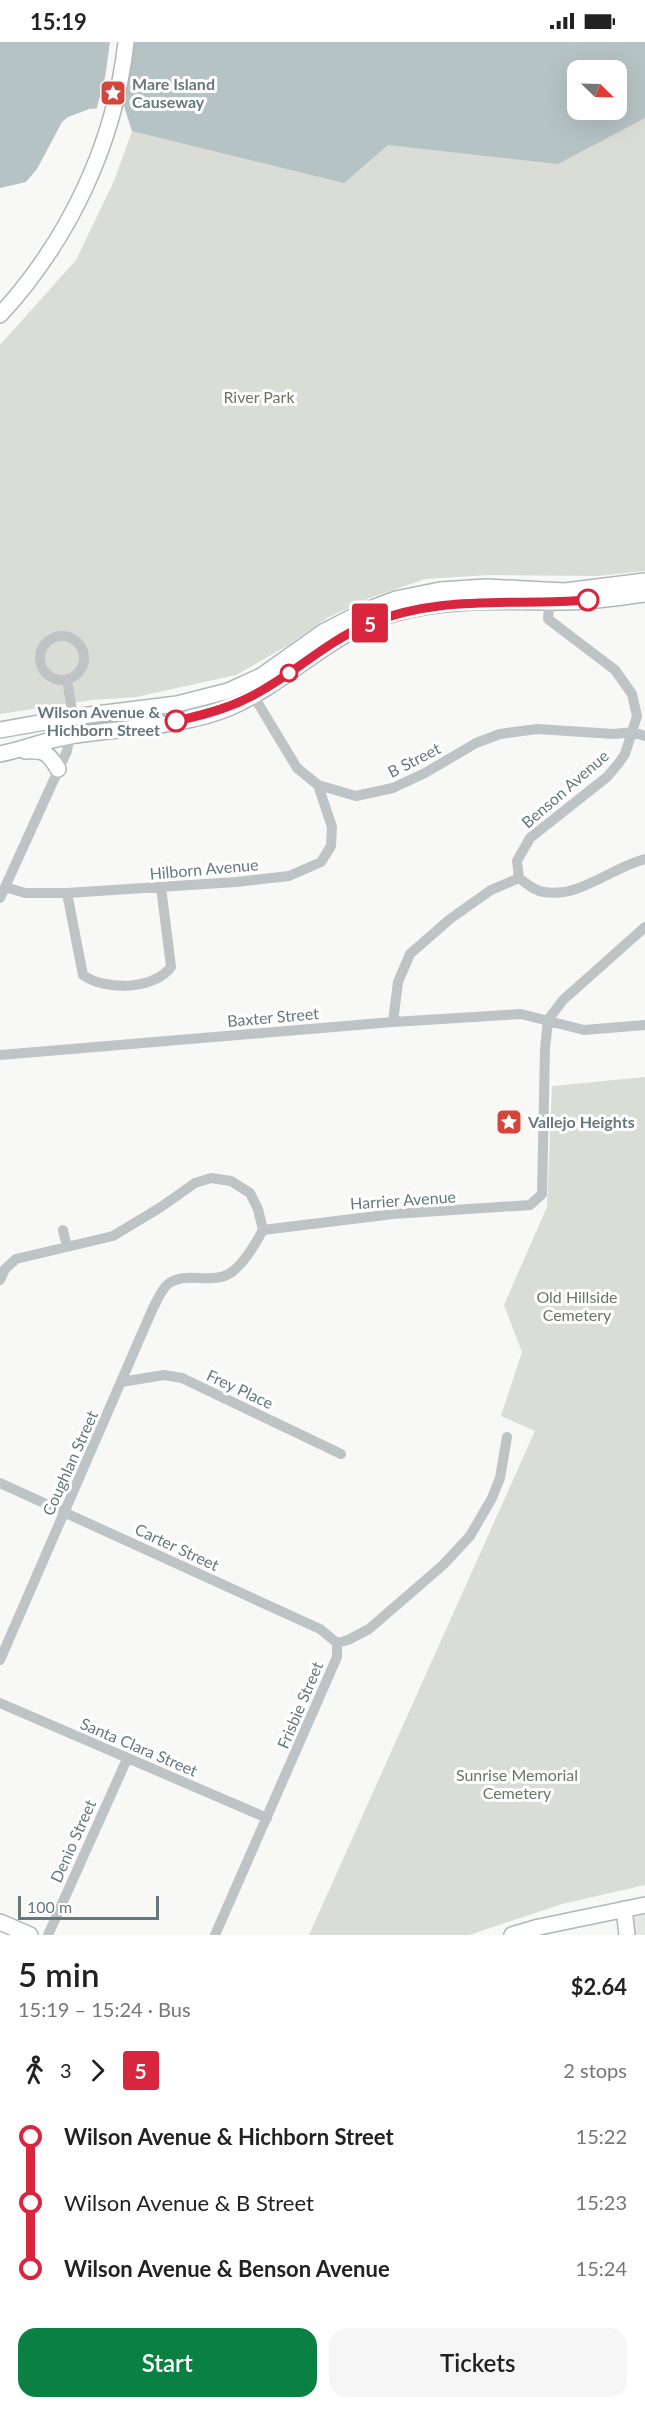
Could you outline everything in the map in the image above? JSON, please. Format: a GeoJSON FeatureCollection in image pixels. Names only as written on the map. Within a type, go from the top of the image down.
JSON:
{"type":"FeatureCollection","features":[{"type":"Feature","properties":{"kind":"main road"},"geometry":{"type":"LineString","coordinates":[[0,315],[31,279],[60,236],[84,188],[102,131],[117,42]]}},
{"type":"Feature","properties":{"kind":"main road"},"geometry":{"type":"LineString","coordinates":[[0,301],[23,273],[57,224],[120,88],[126,42]]}},
{"type":"Feature","properties":{"kind":"main road"},"geometry":{"type":"LineString","coordinates":[[550,596],[565,591],[645,581]]}},
{"type":"Feature","properties":{"kind":"main road"},"geometry":{"type":"LineString","coordinates":[[0,730],[73,717],[177,704],[228,691],[250,689],[287,674],[326,645],[365,625],[397,614],[439,604],[550,596],[597,600],[645,594]]}},
{"type":"Feature","properties":{"kind":"main road"},"geometry":{"type":"LineString","coordinates":[[5,753],[70,736],[210,714],[230,707],[250,689]]}},
{"type":"Feature","properties":{"kind":"main road"},"geometry":{"type":"LineString","coordinates":[[5,753],[41,750],[49,755],[58,769]]}},
{"type":"Feature","properties":{"kind":"main road"},"geometry":{"type":"LineString","coordinates":[[512,1935],[538,1927],[645,1905]]}},
{"type":"Feature","properties":{"kind":"main road"},"geometry":{"type":"LineString","coordinates":[[624,1910],[627,1935]]}},
{"type":"Feature","properties":{"kind":"main road"},"geometry":{"type":"LineString","coordinates":[[0,1922],[30,1935]]}},
{"type":"Feature","properties":{"kind":"street","name":"Benson Avenue"},"geometry":{"type":"LineString","coordinates":[[519,878],[517,861],[530,838],[607,777],[625,754],[637,716],[632,694],[615,670],[548,619],[550,596]]}},
{"type":"Feature","properties":{"kind":"street"},"geometry":{"type":"LineString","coordinates":[[53,638],[70,638],[82,650],[82,665],[75,676],[67,679],[53,678],[46,673],[40,662],[41,652],[53,638]]}},
{"type":"Feature","properties":{"kind":"street"},"geometry":{"type":"LineString","coordinates":[[0,898],[58,769],[70,736],[73,717],[67,679]]}},
{"type":"Feature","properties":{"kind":"street","name":"B Street"},"geometry":{"type":"LineString","coordinates":[[250,689],[297,768],[318,785],[356,796],[375,794],[393,788],[425,773],[476,743],[512,732],[537,729],[614,734],[633,732],[645,736]]}},
{"type":"Feature","properties":{"kind":"street","name":"Hilborn Avenue"},"geometry":{"type":"LineString","coordinates":[[5,887],[25,893],[67,893],[289,876],[321,862],[331,846],[332,827],[318,785]]}},
{"type":"Feature","properties":{"kind":"street"},"geometry":{"type":"LineString","coordinates":[[393,1022],[398,982],[410,954],[450,919],[491,890],[519,878],[533,888],[544,892],[566,892],[645,859]]}},
{"type":"Feature","properties":{"kind":"street"},"geometry":{"type":"LineString","coordinates":[[67,893],[83,975],[90,980],[110,986],[151,982],[164,976],[171,967],[161,887]]}},
{"type":"Feature","properties":{"kind":"street"},"geometry":{"type":"LineString","coordinates":[[548,1020],[563,1000],[645,927]]}},
{"type":"Feature","properties":{"kind":"street","name":"Baxter Street"},"geometry":{"type":"LineString","coordinates":[[0,1055],[393,1022],[521,1014],[584,1030],[645,1025]]}},
{"type":"Feature","properties":{"kind":"street","name":"Harrier Avenue"},"geometry":{"type":"LineString","coordinates":[[263,1230],[393,1214],[530,1205],[542,1194],[545,1049],[548,1020]]}},
{"type":"Feature","properties":{"kind":"street"},"geometry":{"type":"LineString","coordinates":[[0,1280],[5,1269],[16,1259],[113,1236],[195,1183],[211,1178],[231,1181],[250,1193],[258,1209],[263,1230]]}},
{"type":"Feature","properties":{"kind":"street"},"geometry":{"type":"LineString","coordinates":[[63,1230],[67,1247]]}},
{"type":"Feature","properties":{"kind":"street","name":"Coughlan Street"},"geometry":{"type":"LineString","coordinates":[[0,1660],[153,1308],[166,1286],[173,1281],[186,1278],[220,1278],[232,1272],[263,1230]]}},
{"type":"Feature","properties":{"kind":"street","name":"Frey Place"},"geometry":{"type":"LineString","coordinates":[[122,1382],[164,1375],[182,1378],[340,1454]]}},
{"type":"Feature","properties":{"kind":"street"},"geometry":{"type":"LineString","coordinates":[[338,1643],[369,1629],[442,1565],[478,1527],[500,1478],[507,1437]]}},
{"type":"Feature","properties":{"kind":"street","name":"Carter Street"},"geometry":{"type":"LineString","coordinates":[[0,1483],[320,1629],[338,1643]]}},
{"type":"Feature","properties":{"kind":"street","name":"Frisbie Street"},"geometry":{"type":"LineString","coordinates":[[215,1935],[337,1657],[338,1643]]}},
{"type":"Feature","properties":{"kind":"street","name":"Santa Clara Street"},"geometry":{"type":"LineString","coordinates":[[0,1703],[267,1818]]}},
{"type":"Feature","properties":{"kind":"street","name":"Denio Street"},"geometry":{"type":"LineString","coordinates":[[48,1935],[127,1759]]}},
{"type":"Feature","properties":{"kind":"shaded area"},"geometry":{"type":"Polygon","coordinates":[[[0,42],[645,42],[645,118],[558,164],[388,145],[344,183],[132,131],[124,106],[89,109],[68,117],[62,122],[37,169],[26,182],[0,188],[0,42]]]}},
{"type":"Feature","properties":{"kind":"shaded area"},"geometry":{"type":"Polygon","coordinates":[[[645,1908],[645,1935],[632,1935],[630,1910],[645,1908]]]}},
{"type":"Feature","properties":{"kind":"green space","name":"River Park"},"geometry":{"type":"Polygon","coordinates":[[[54,42],[419,125],[567,114],[567,120],[627,120],[627,104],[645,93],[645,571],[597,576],[489,575],[425,579],[370,598],[327,618],[287,646],[236,675],[136,697],[92,700],[0,714],[0,345],[76,260],[114,181],[132,131],[124,106],[89,109],[68,117],[54,42]]]}},
{"type":"Feature","properties":{"kind":"green space","name":"Sunrise Memorial Cemetery"},"geometry":{"type":"Polygon","coordinates":[[[645,1077],[645,1885],[562,1904],[469,1935],[309,1935],[535,1431],[501,1416],[522,1352],[504,1305],[547,1207],[552,1086],[645,1077]]]}},
{"type":"Feature","properties":{"kind":"pier","name":"Mare Island Causeway"},"geometry":{"type":"Polygon","coordinates":[[[110,42],[129,42],[122,106],[121,109],[96,111],[105,78],[110,42]]]}},
{"type":"Feature","properties":{"kind":"bus line","name":"5"},"geometry":{"type":"LineString","coordinates":[[176,721],[230,707],[265,689],[326,645],[383,618],[439,604],[588,600]]}},
{"type":"Feature","properties":{"kind":"place","name":"Mare Island Causeway"},"geometry":{"type":"Point","coordinates":[113,93]}},
{"type":"Feature","properties":{"kind":"place","name":"Wilson Avenue & Hichborn Street"},"geometry":{"type":"Point","coordinates":[176,721]}},
{"type":"Feature","properties":{"kind":"place","name":"Vallejo Heights"},"geometry":{"type":"Point","coordinates":[509,1122]}},
{"type":"Feature","properties":{"kind":"park label","name":"Old Hillside Cemetery"},"geometry":{"type":"Point","coordinates":[577,1306]}}]}
